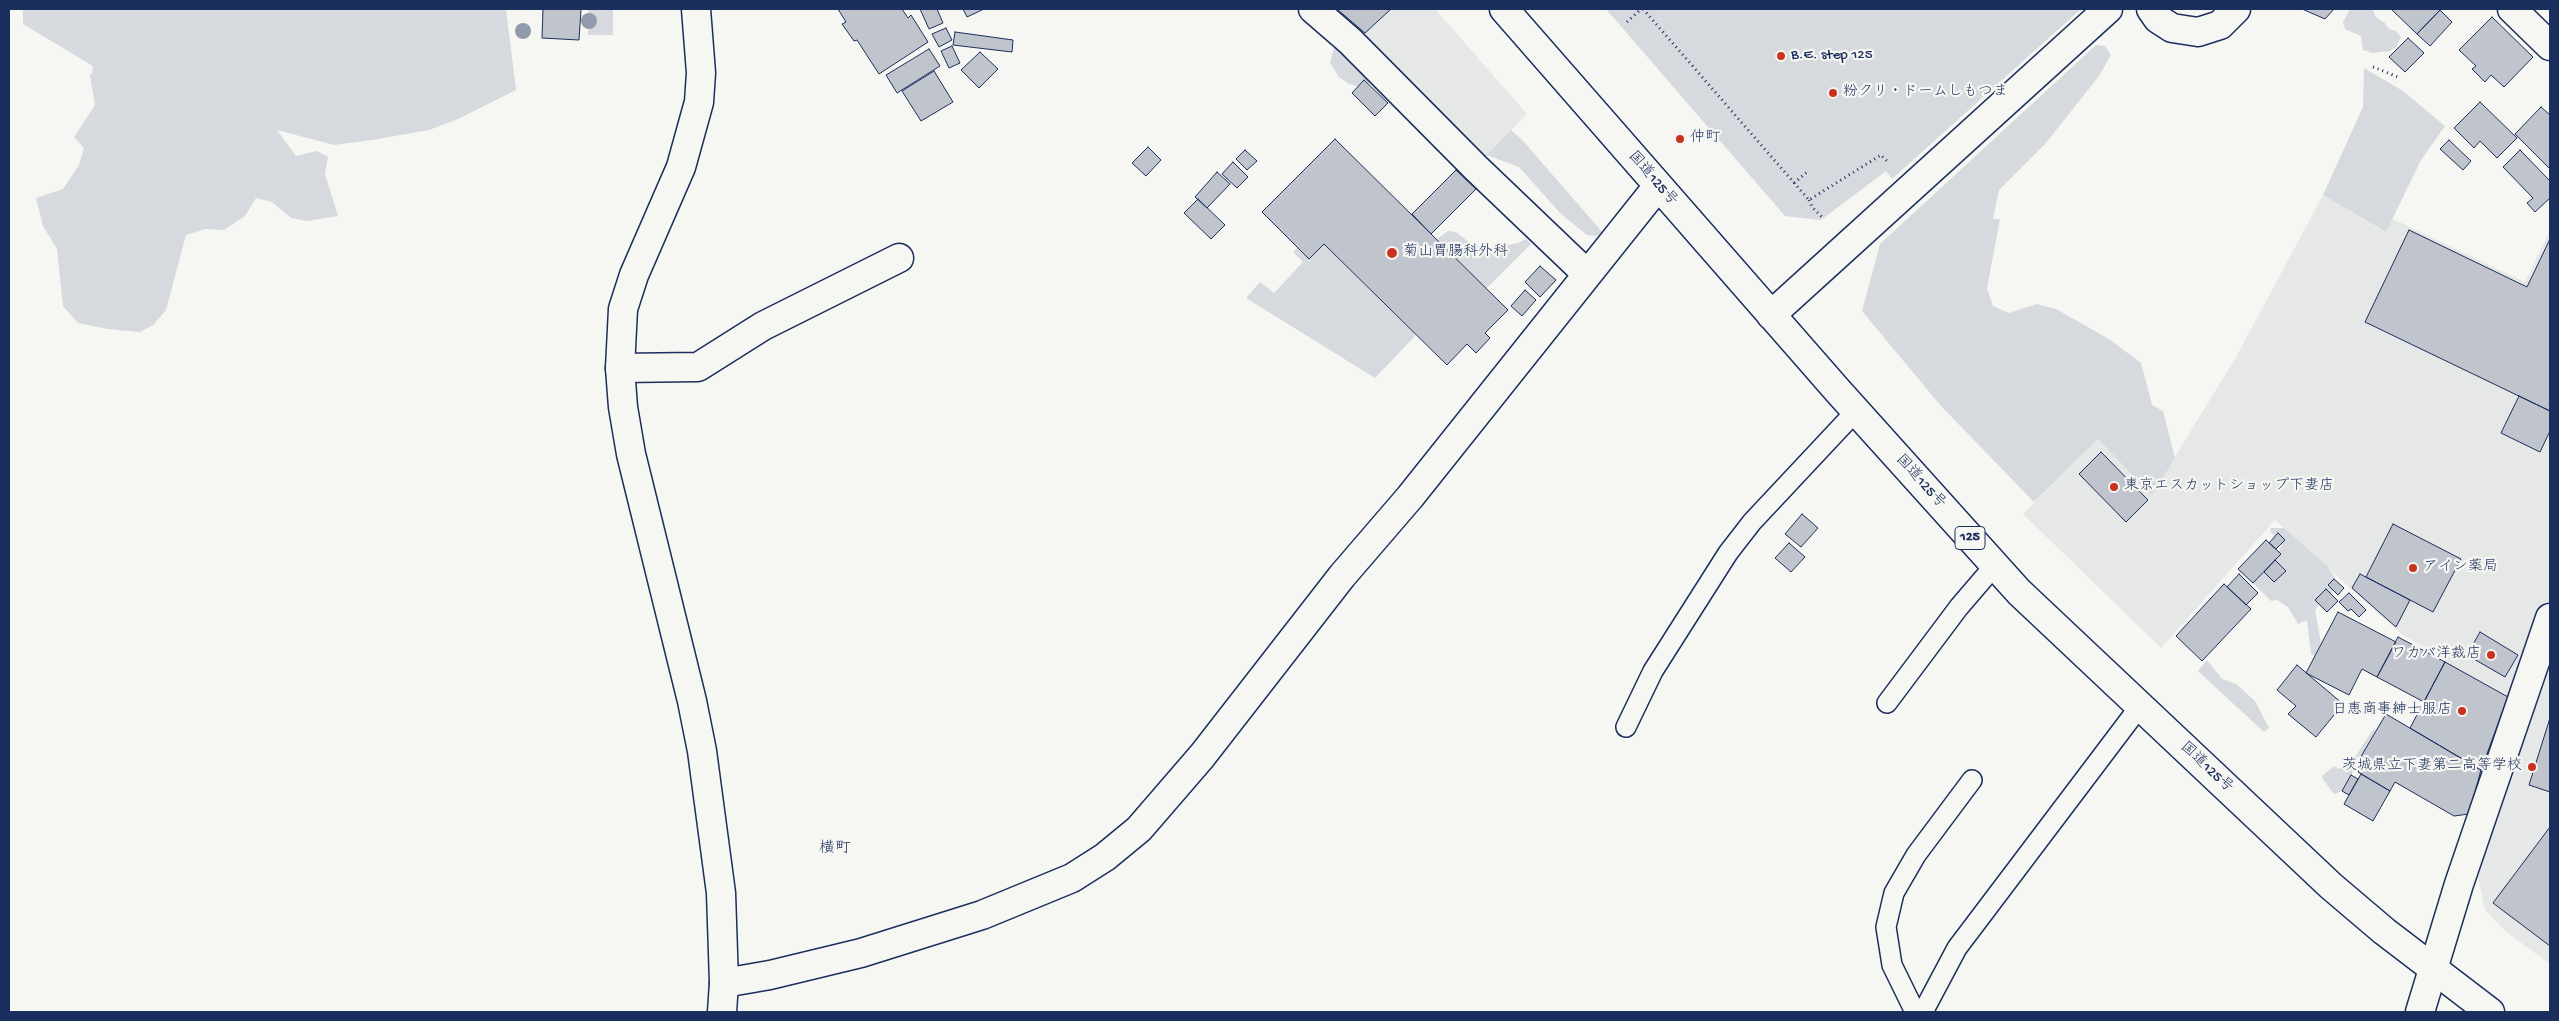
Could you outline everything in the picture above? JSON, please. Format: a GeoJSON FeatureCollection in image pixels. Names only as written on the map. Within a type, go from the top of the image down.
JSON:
{"type":"FeatureCollection","features":[{"type":"Feature","properties":{"kind":"main road"},"geometry":{"type":"LineString","coordinates":[[696,9],[701,73],[699,102],[682,167],[634,275],[623,310],[620,368],[622,407],[631,454],[692,701],[702,751],[721,893],[724,983],[722,1012]]}},
{"type":"Feature","properties":{"kind":"main road"},"geometry":{"type":"LineString","coordinates":[[1313,9],[1350,41],[1476,168],[1586,274]]}},
{"type":"Feature","properties":{"kind":"main road","name":"国道125号"},"geometry":{"type":"LineString","coordinates":[[1504,9],[1771,315],[2020,592],[2331,886],[2490,1012]]}},
{"type":"Feature","properties":{"kind":"main road"},"geometry":{"type":"LineString","coordinates":[[1771,315],[2108,9]]}},
{"type":"Feature","properties":{"kind":"main road"},"geometry":{"type":"LineString","coordinates":[[2151,9],[2158,19],[2172,28],[2198,32],[2220,25],[2236,9]]}},
{"type":"Feature","properties":{"kind":"main road"},"geometry":{"type":"LineString","coordinates":[[2512,9],[2550,46]]}},
{"type":"Feature","properties":{"kind":"main road"},"geometry":{"type":"LineString","coordinates":[[724,983],[770,975],[861,953],[982,915],[1072,878],[1105,857],[1126,840],[1150,818],[1202,756],[1342,576],[1410,497],[1658,186]]}},
{"type":"Feature","properties":{"kind":"main road"},"geometry":{"type":"LineString","coordinates":[[620,368],[698,367],[763,326],[899,258]]}},
{"type":"Feature","properties":{"kind":"main road"},"geometry":{"type":"LineString","coordinates":[[2420,1012],[2459,884],[2550,618]]}},
{"type":"Feature","properties":{"kind":"lane"},"geometry":{"type":"LineString","coordinates":[[1626,727],[1653,671],[1728,553],[1752,522],[1856,411]]}},
{"type":"Feature","properties":{"kind":"lane"},"geometry":{"type":"LineString","coordinates":[[1887,703],[1958,607],[1995,565]]}},
{"type":"Feature","properties":{"kind":"lane"},"geometry":{"type":"LineString","coordinates":[[1923,1012],[1957,948],[2140,706]]}},
{"type":"Feature","properties":{"kind":"lane"},"geometry":{"type":"LineString","coordinates":[[1916,1012],[1892,964],[1886,927],[1894,894],[1916,855],[1972,780]]}},
{"type":"Feature","properties":{"kind":"path"},"geometry":{"type":"LineString","coordinates":[[1627,22],[1642,9],[1809,200],[1812,207],[1825,219]]}},
{"type":"Feature","properties":{"kind":"path"},"geometry":{"type":"LineString","coordinates":[[2373,67],[2398,77]]}},
{"type":"Feature","properties":{"kind":"path"},"geometry":{"type":"LineString","coordinates":[[1809,200],[1880,155],[1890,165]]}},
{"type":"Feature","properties":{"kind":"path"},"geometry":{"type":"LineString","coordinates":[[1794,183],[1808,171]]}},
{"type":"Feature","properties":{"kind":"shaded area"},"geometry":{"type":"Polygon","coordinates":[[[23,9],[506,9],[516,90],[458,119],[429,130],[372,140],[334,145],[277,130],[296,156],[317,151],[328,157],[325,174],[338,216],[307,221],[291,218],[272,202],[256,198],[245,216],[224,230],[205,229],[186,235],[166,310],[153,325],[140,332],[108,329],[78,323],[63,306],[57,249],[43,226],[36,198],[63,189],[79,165],[84,148],[74,137],[95,105],[90,75],[93,66],[23,24],[23,9]]]}},
{"type":"Feature","properties":{"kind":"shaded area"},"geometry":{"type":"Polygon","coordinates":[[[588,9],[613,9],[613,35],[588,35],[588,9]]]}},
{"type":"Feature","properties":{"kind":"shaded area"},"geometry":{"type":"Polygon","coordinates":[[[1313,9],[1435,9],[1527,114],[1476,168],[1313,9]]]}},
{"type":"Feature","properties":{"kind":"shaded area","name":"粉クリ・ドームしもつま"},"geometry":{"type":"Polygon","coordinates":[[[1606,9],[2081,9],[1892,179],[1886,171],[1821,220],[1785,216],[1606,9]]]}},
{"type":"Feature","properties":{"kind":"shaded area"},"geometry":{"type":"Polygon","coordinates":[[[2350,9],[2372,9],[2376,17],[2385,23],[2389,29],[2396,31],[2401,37],[2396,47],[2390,51],[2373,53],[2363,50],[2361,36],[2345,29],[2343,22],[2350,9]]]}},
{"type":"Feature","properties":{"kind":"shaded area"},"geometry":{"type":"Polygon","coordinates":[[[1335,44],[1376,80],[1361,87],[1349,84],[1339,77],[1330,63],[1335,44]]]}},
{"type":"Feature","properties":{"kind":"shaded area"},"geometry":{"type":"Polygon","coordinates":[[[2096,45],[2105,46],[2111,55],[2099,76],[2045,144],[1999,190],[1993,219],[2000,219],[1987,288],[1993,306],[2009,313],[2037,304],[2056,309],[2109,339],[2141,363],[2152,405],[2163,411],[2175,458],[2152,495],[2098,439],[2034,502],[1941,406],[1862,311],[1880,244],[2096,45]]]}},
{"type":"Feature","properties":{"kind":"shaded area"},"geometry":{"type":"Polygon","coordinates":[[[2364,68],[2403,91],[2445,126],[2421,160],[2386,232],[2323,195],[2363,107],[2364,68]]]}},
{"type":"Feature","properties":{"kind":"shaded area"},"geometry":{"type":"Polygon","coordinates":[[[1511,130],[1524,142],[1603,233],[1595,236],[1587,235],[1561,214],[1519,167],[1487,155],[1511,130]]]}},
{"type":"Feature","properties":{"kind":"shaded area"},"geometry":{"type":"Polygon","coordinates":[[[2323,195],[2385,232],[2391,218],[2525,282],[2550,230],[2550,618],[2496,776],[2410,728],[2446,659],[2401,634],[2275,520],[2161,648],[2023,514],[2098,439],[2152,494],[2235,359],[2323,195]]]}},
{"type":"Feature","properties":{"kind":"shaded area"},"geometry":{"type":"Polygon","coordinates":[[[1448,231],[1456,232],[1471,244],[1487,249],[1518,243],[1526,239],[1531,244],[1486,289],[1437,239],[1448,231]]]}},
{"type":"Feature","properties":{"kind":"shaded area"},"geometry":{"type":"Polygon","coordinates":[[[1324,244],[1416,335],[1375,378],[1246,298],[1260,282],[1274,293],[1303,262],[1293,252],[1297,248],[1309,259],[1324,244]]]}},
{"type":"Feature","properties":{"kind":"shaded area"},"geometry":{"type":"Polygon","coordinates":[[[2271,528],[2284,528],[2327,566],[2333,575],[2335,586],[2332,593],[2325,597],[2315,610],[2321,643],[2315,656],[2311,654],[2307,620],[2298,624],[2288,607],[2277,600],[2271,601],[2253,583],[2264,572],[2274,581],[2277,579],[2273,564],[2282,545],[2270,531],[2271,528]]]}},
{"type":"Feature","properties":{"kind":"shaded area","name":"茨城県立下妻第二高等学校"},"geometry":{"type":"Polygon","coordinates":[[[2550,657],[2550,964],[2505,931],[2485,910],[2478,877],[2550,657]]]}},
{"type":"Feature","properties":{"kind":"shaded area"},"geometry":{"type":"Polygon","coordinates":[[[2207,660],[2222,679],[2236,684],[2255,701],[2269,728],[2264,732],[2198,671],[2207,660]]]}},
{"type":"Feature","properties":{"kind":"shaded area"},"geometry":{"type":"Polygon","coordinates":[[[2377,728],[2342,791],[2334,794],[2322,778],[2323,775],[2334,766],[2338,769],[2343,767],[2357,754],[2372,731],[2377,728]]]}},
{"type":"Feature","properties":{"kind":"building"},"geometry":{"type":"Polygon","coordinates":[[[543,9],[581,9],[579,40],[542,38],[543,9]]]}},
{"type":"Feature","properties":{"kind":"building"},"geometry":{"type":"Polygon","coordinates":[[[838,9],[902,9],[908,18],[911,15],[928,42],[879,74],[857,40],[854,41],[842,24],[846,22],[838,9]]]}},
{"type":"Feature","properties":{"kind":"building"},"geometry":{"type":"Polygon","coordinates":[[[920,9],[937,9],[943,23],[929,29],[920,9]]]}},
{"type":"Feature","properties":{"kind":"building"},"geometry":{"type":"Polygon","coordinates":[[[963,9],[984,9],[967,17],[963,9]]]}},
{"type":"Feature","properties":{"kind":"building"},"geometry":{"type":"Polygon","coordinates":[[[1337,9],[1391,9],[1365,33],[1337,9]]]}},
{"type":"Feature","properties":{"kind":"building"},"geometry":{"type":"Polygon","coordinates":[[[2302,9],[2334,9],[2325,19],[2302,9]]]}},
{"type":"Feature","properties":{"kind":"building"},"geometry":{"type":"Polygon","coordinates":[[[2391,9],[2439,9],[2440,10],[2417,34],[2391,9]]]}},
{"type":"Feature","properties":{"kind":"building"},"geometry":{"type":"Polygon","coordinates":[[[2440,10],[2452,22],[2430,46],[2417,34],[2440,10]]]}},
{"type":"Feature","properties":{"kind":"building"},"geometry":{"type":"Polygon","coordinates":[[[2492,17],[2533,57],[2504,87],[2491,75],[2485,82],[2472,69],[2476,66],[2459,50],[2492,17]]]}},
{"type":"Feature","properties":{"kind":"building"},"geometry":{"type":"Polygon","coordinates":[[[946,28],[952,40],[939,47],[932,34],[946,28]]]}},
{"type":"Feature","properties":{"kind":"building"},"geometry":{"type":"Polygon","coordinates":[[[955,32],[1013,40],[1012,52],[953,45],[955,32]]]}},
{"type":"Feature","properties":{"kind":"building"},"geometry":{"type":"Polygon","coordinates":[[[2408,38],[2424,53],[2405,72],[2389,57],[2408,38]]]}},
{"type":"Feature","properties":{"kind":"building"},"geometry":{"type":"Polygon","coordinates":[[[952,46],[960,63],[949,68],[941,51],[952,46]]]}},
{"type":"Feature","properties":{"kind":"building"},"geometry":{"type":"Polygon","coordinates":[[[929,49],[940,66],[897,93],[886,75],[929,49]]]}},
{"type":"Feature","properties":{"kind":"building"},"geometry":{"type":"Polygon","coordinates":[[[980,52],[998,69],[979,88],[961,70],[980,52]]]}},
{"type":"Feature","properties":{"kind":"building"},"geometry":{"type":"Polygon","coordinates":[[[934,71],[953,102],[921,121],[902,91],[934,71]]]}},
{"type":"Feature","properties":{"kind":"building"},"geometry":{"type":"Polygon","coordinates":[[[1364,80],[1388,103],[1375,116],[1352,93],[1364,80]]]}},
{"type":"Feature","properties":{"kind":"building"},"geometry":{"type":"Polygon","coordinates":[[[2480,102],[2517,138],[2497,158],[2480,141],[2474,148],[2454,128],[2480,102]]]}},
{"type":"Feature","properties":{"kind":"building"},"geometry":{"type":"Polygon","coordinates":[[[2541,107],[2550,115],[2550,169],[2515,134],[2541,107]]]}},
{"type":"Feature","properties":{"kind":"building"},"geometry":{"type":"Polygon","coordinates":[[[1335,139],[1508,310],[1485,333],[1490,338],[1476,353],[1467,344],[1447,365],[1324,244],[1309,259],[1262,212],[1335,139]]]}},
{"type":"Feature","properties":{"kind":"building"},"geometry":{"type":"Polygon","coordinates":[[[2449,140],[2471,161],[2463,170],[2440,149],[2449,140]]]}},
{"type":"Feature","properties":{"kind":"building"},"geometry":{"type":"Polygon","coordinates":[[[1148,147],[1161,160],[1146,176],[1132,163],[1148,147]]]}},
{"type":"Feature","properties":{"kind":"building"},"geometry":{"type":"Polygon","coordinates":[[[1245,150],[1257,161],[1247,170],[1236,159],[1245,150]]]}},
{"type":"Feature","properties":{"kind":"building"},"geometry":{"type":"Polygon","coordinates":[[[2520,150],[2550,181],[2550,198],[2535,212],[2527,203],[2533,198],[2503,167],[2520,150]]]}},
{"type":"Feature","properties":{"kind":"building"},"geometry":{"type":"Polygon","coordinates":[[[1233,162],[1248,177],[1237,188],[1222,174],[1233,162]]]}},
{"type":"Feature","properties":{"kind":"building"},"geometry":{"type":"Polygon","coordinates":[[[1456,170],[1476,189],[1431,234],[1412,214],[1456,170]]]}},
{"type":"Feature","properties":{"kind":"building"},"geometry":{"type":"Polygon","coordinates":[[[1217,172],[1230,184],[1207,208],[1195,197],[1217,172]]]}},
{"type":"Feature","properties":{"kind":"building"},"geometry":{"type":"Polygon","coordinates":[[[1198,199],[1225,225],[1211,239],[1184,213],[1198,199]]]}},
{"type":"Feature","properties":{"kind":"building"},"geometry":{"type":"Polygon","coordinates":[[[2409,230],[2527,287],[2550,239],[2550,411],[2365,322],[2409,230]]]}},
{"type":"Feature","properties":{"kind":"building"},"geometry":{"type":"Polygon","coordinates":[[[1540,266],[1556,280],[1540,297],[1525,282],[1540,266]]]}},
{"type":"Feature","properties":{"kind":"building"},"geometry":{"type":"Polygon","coordinates":[[[1525,290],[1536,300],[1522,316],[1511,306],[1525,290]]]}},
{"type":"Feature","properties":{"kind":"building"},"geometry":{"type":"Polygon","coordinates":[[[2519,396],[2550,411],[2550,431],[2540,452],[2501,433],[2519,396]]]}},
{"type":"Feature","properties":{"kind":"building"},"geometry":{"type":"Polygon","coordinates":[[[2101,452],[2148,500],[2126,522],[2079,474],[2101,452]]]}},
{"type":"Feature","properties":{"kind":"building"},"geometry":{"type":"Polygon","coordinates":[[[1802,514],[1818,528],[1801,547],[1785,534],[1802,514]]]}},
{"type":"Feature","properties":{"kind":"building"},"geometry":{"type":"Polygon","coordinates":[[[2393,524],[2461,559],[2433,612],[2366,577],[2393,524]]]}},
{"type":"Feature","properties":{"kind":"building"},"geometry":{"type":"Polygon","coordinates":[[[2278,533],[2285,540],[2276,549],[2269,543],[2278,533]]]}},
{"type":"Feature","properties":{"kind":"building"},"geometry":{"type":"Polygon","coordinates":[[[2266,540],[2281,554],[2253,583],[2238,569],[2266,540]]]}},
{"type":"Feature","properties":{"kind":"building"},"geometry":{"type":"Polygon","coordinates":[[[1789,543],[1805,557],[1791,572],[1775,558],[1789,543]]]}},
{"type":"Feature","properties":{"kind":"building"},"geometry":{"type":"Polygon","coordinates":[[[2275,560],[2286,571],[2274,582],[2264,572],[2275,560]]]}},
{"type":"Feature","properties":{"kind":"building"},"geometry":{"type":"Polygon","coordinates":[[[2239,574],[2258,593],[2246,605],[2227,587],[2239,574]]]}},
{"type":"Feature","properties":{"kind":"building"},"geometry":{"type":"Polygon","coordinates":[[[2360,574],[2410,600],[2396,627],[2352,588],[2360,574]]]}},
{"type":"Feature","properties":{"kind":"building"},"geometry":{"type":"Polygon","coordinates":[[[2334,579],[2344,588],[2338,595],[2328,585],[2334,579]]]}},
{"type":"Feature","properties":{"kind":"building"},"geometry":{"type":"Polygon","coordinates":[[[2224,584],[2251,609],[2202,661],[2176,636],[2224,584]]]}},
{"type":"Feature","properties":{"kind":"building"},"geometry":{"type":"Polygon","coordinates":[[[2326,589],[2338,601],[2327,612],[2315,600],[2326,589]]]}},
{"type":"Feature","properties":{"kind":"building"},"geometry":{"type":"Polygon","coordinates":[[[2349,593],[2366,610],[2359,617],[2351,609],[2348,611],[2339,602],[2349,593]]]}},
{"type":"Feature","properties":{"kind":"building"},"geometry":{"type":"Polygon","coordinates":[[[2338,612],[2396,642],[2377,677],[2362,669],[2349,695],[2306,673],[2338,612]]]}},
{"type":"Feature","properties":{"kind":"building"},"geometry":{"type":"Polygon","coordinates":[[[2480,632],[2518,655],[2505,677],[2467,655],[2480,632]]]}},
{"type":"Feature","properties":{"kind":"building"},"geometry":{"type":"Polygon","coordinates":[[[2398,637],[2445,662],[2424,702],[2377,677],[2398,637]]]}},
{"type":"Feature","properties":{"kind":"building"},"geometry":{"type":"Polygon","coordinates":[[[2445,662],[2508,697],[2481,770],[2410,728],[2445,662]]]}},
{"type":"Feature","properties":{"kind":"building"},"geometry":{"type":"Polygon","coordinates":[[[2297,665],[2343,704],[2316,737],[2288,714],[2296,706],[2277,690],[2297,665]]]}},
{"type":"Feature","properties":{"kind":"building"},"geometry":{"type":"Polygon","coordinates":[[[2386,714],[2481,770],[2469,814],[2454,816],[2395,782],[2390,791],[2358,772],[2364,763],[2359,760],[2386,714]]]}},
{"type":"Feature","properties":{"kind":"building"},"geometry":{"type":"Polygon","coordinates":[[[2550,718],[2550,792],[2529,785],[2550,718]]]}},
{"type":"Feature","properties":{"kind":"building"},"geometry":{"type":"Polygon","coordinates":[[[2361,774],[2390,791],[2373,821],[2344,804],[2361,774]]]}},
{"type":"Feature","properties":{"kind":"building"},"geometry":{"type":"Polygon","coordinates":[[[2351,775],[2358,779],[2349,795],[2342,791],[2351,775]]]}},
{"type":"Feature","properties":{"kind":"building"},"geometry":{"type":"Polygon","coordinates":[[[2550,827],[2550,946],[2493,903],[2550,827]]]}},
{"type":"Feature","properties":{"kind":"place","name":"B.E. step 125"},"geometry":{"type":"Point","coordinates":[1781,56]}},
{"type":"Feature","properties":{"kind":"place","name":"粉クリ・ドームしもつま"},"geometry":{"type":"Point","coordinates":[1833,93]}},
{"type":"Feature","properties":{"kind":"place","name":"仲町"},"geometry":{"type":"Point","coordinates":[1680,139]}},
{"type":"Feature","properties":{"kind":"place","name":"菊山胃腸科外科"},"geometry":{"type":"Point","coordinates":[1392,253]}},
{"type":"Feature","properties":{"kind":"place","name":"東京エスカットショップ下妻店"},"geometry":{"type":"Point","coordinates":[2114,487]}},
{"type":"Feature","properties":{"kind":"place","name":"アイン薬局"},"geometry":{"type":"Point","coordinates":[2413,568]}},
{"type":"Feature","properties":{"kind":"place","name":"ワカバ洋裁店"},"geometry":{"type":"Point","coordinates":[2491,655]}},
{"type":"Feature","properties":{"kind":"place","name":"日恵商事紳士服店"},"geometry":{"type":"Point","coordinates":[2462,711]}},
{"type":"Feature","properties":{"kind":"place","name":"茨城県立下妻第二高等学校"},"geometry":{"type":"Point","coordinates":[2532,767]}},
{"type":"Feature","properties":{"kind":"district","name":"横町"},"geometry":{"type":"Point","coordinates":[835,850]}}]}
